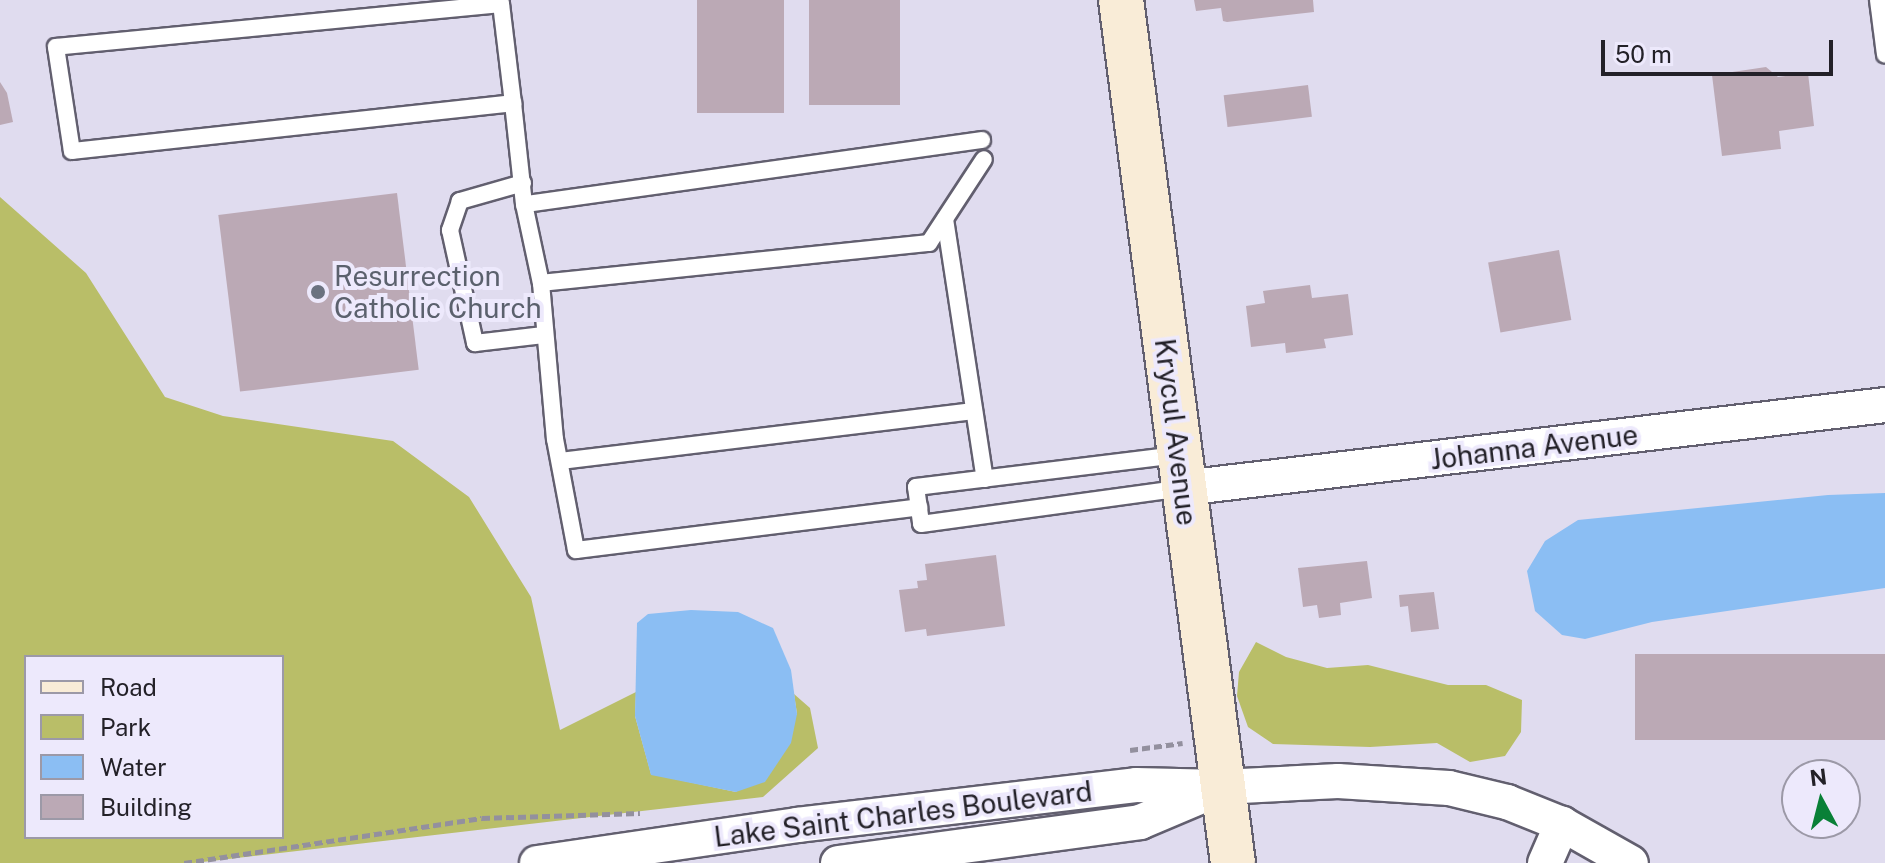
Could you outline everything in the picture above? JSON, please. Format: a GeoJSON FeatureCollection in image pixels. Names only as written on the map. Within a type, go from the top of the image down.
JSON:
{"type":"FeatureCollection","features":[{"type":"Feature","properties":{"kind":"street","name":"Krycul Avenue"},"geometry":{"type":"LineString","coordinates":[[1121,0],[1233,863]]}},
{"type":"Feature","properties":{"kind":"street","name":"Johanna Avenue"},"geometry":{"type":"LineString","coordinates":[[1181,471],[1885,405]]}},
{"type":"Feature","properties":{"kind":"street","name":"Lake Saint Charles Boulevard"},"geometry":{"type":"LineString","coordinates":[[537,863],[797,825],[1136,785],[1222,787],[1338,781],[1449,788],[1507,802],[1562,824],[1631,863]]}},
{"type":"Feature","properties":{"kind":"street","name":"Lake Saint Charles Boulevard"},"geometry":{"type":"LineString","coordinates":[[838,863],[1140,822],[1222,787]]}},
{"type":"Feature","properties":{"kind":"street"},"geometry":{"type":"LineString","coordinates":[[1545,863],[1562,824]]}},
{"type":"Feature","properties":{"kind":"lane"},"geometry":{"type":"LineString","coordinates":[[1878,0],[1885,55]]}},
{"type":"Feature","properties":{"kind":"lane"},"geometry":{"type":"LineString","coordinates":[[513,103],[72,151],[56,47],[501,4],[523,183],[524,204],[541,283],[544,335],[560,461],[576,550],[919,507]]}},
{"type":"Feature","properties":{"kind":"lane"},"geometry":{"type":"LineString","coordinates":[[524,204],[982,140]]}},
{"type":"Feature","properties":{"kind":"lane"},"geometry":{"type":"LineString","coordinates":[[541,283],[929,243],[984,159]]}},
{"type":"Feature","properties":{"kind":"lane"},"geometry":{"type":"LineString","coordinates":[[523,183],[460,201],[450,230],[475,343],[544,335]]}},
{"type":"Feature","properties":{"kind":"lane"},"geometry":{"type":"LineString","coordinates":[[945,219],[985,479]]}},
{"type":"Feature","properties":{"kind":"lane"},"geometry":{"type":"LineString","coordinates":[[560,461],[974,411]]}},
{"type":"Feature","properties":{"kind":"lane"},"geometry":{"type":"LineString","coordinates":[[1181,471],[921,524],[916,487],[985,479],[1181,471]]}},
{"type":"Feature","properties":{"kind":"path"},"geometry":{"type":"LineString","coordinates":[[1121,751],[1216,738]]}},
{"type":"Feature","properties":{"kind":"path"},"geometry":{"type":"LineString","coordinates":[[184,863],[482,818],[641,813]]}},
{"type":"Feature","properties":{"kind":"green space"},"geometry":{"type":"Polygon","coordinates":[[[0,197],[86,273],[165,397],[223,416],[393,441],[469,497],[531,597],[560,730],[636,692],[635,716],[651,774],[736,792],[797,714],[794,694],[810,708],[818,748],[763,797],[194,863],[0,863],[0,197]]]}},
{"type":"Feature","properties":{"kind":"green space"},"geometry":{"type":"Polygon","coordinates":[[[1256,642],[1286,657],[1327,668],[1368,665],[1448,685],[1486,685],[1522,700],[1521,732],[1505,756],[1470,762],[1437,743],[1370,747],[1273,744],[1248,727],[1237,696],[1239,672],[1256,642]]]}},
{"type":"Feature","properties":{"kind":"water"},"geometry":{"type":"Polygon","coordinates":[[[1885,493],[1885,588],[1652,622],[1585,639],[1562,635],[1535,611],[1527,571],[1545,541],[1578,520],[1828,495],[1885,493]]]}},
{"type":"Feature","properties":{"kind":"water"},"geometry":{"type":"Polygon","coordinates":[[[691,610],[738,612],[773,628],[791,670],[797,714],[791,743],[765,782],[736,792],[651,775],[635,716],[637,623],[648,614],[691,610]]]}},
{"type":"Feature","properties":{"kind":"building"},"geometry":{"type":"Polygon","coordinates":[[[697,0],[784,0],[784,113],[697,113],[697,0]]]}},
{"type":"Feature","properties":{"kind":"building"},"geometry":{"type":"Polygon","coordinates":[[[809,0],[900,0],[900,105],[809,105],[809,0]]]}},
{"type":"Feature","properties":{"kind":"building"},"geometry":{"type":"Polygon","coordinates":[[[1194,0],[1313,0],[1314,12],[1227,22],[1223,21],[1221,8],[1196,11],[1194,0]]]}},
{"type":"Feature","properties":{"kind":"building"},"geometry":{"type":"Polygon","coordinates":[[[1766,67],[1778,77],[1808,73],[1814,126],[1779,131],[1781,149],[1722,156],[1712,75],[1766,67]]]}},
{"type":"Feature","properties":{"kind":"building"},"geometry":{"type":"Polygon","coordinates":[[[0,82],[7,93],[13,122],[0,125],[0,82]]]}},
{"type":"Feature","properties":{"kind":"building"},"geometry":{"type":"Polygon","coordinates":[[[1308,85],[1312,117],[1228,127],[1224,95],[1308,85]]]}},
{"type":"Feature","properties":{"kind":"building","name":"Resurrection Catholic Church"},"geometry":{"type":"Polygon","coordinates":[[[397,193],[419,370],[240,392],[218,215],[397,193]]]}},
{"type":"Feature","properties":{"kind":"building"},"geometry":{"type":"Polygon","coordinates":[[[1559,250],[1571,320],[1500,332],[1488,263],[1559,250]]]}},
{"type":"Feature","properties":{"kind":"building"},"geometry":{"type":"Polygon","coordinates":[[[1310,285],[1312,298],[1348,294],[1353,335],[1324,339],[1326,348],[1286,353],[1285,343],[1251,347],[1246,306],[1265,303],[1263,291],[1310,285]]]}},
{"type":"Feature","properties":{"kind":"building"},"geometry":{"type":"Polygon","coordinates":[[[996,555],[1005,626],[927,636],[926,629],[905,632],[899,590],[918,588],[917,581],[927,580],[925,564],[996,555]]]}},
{"type":"Feature","properties":{"kind":"building"},"geometry":{"type":"Polygon","coordinates":[[[1367,561],[1372,598],[1340,603],[1341,615],[1319,618],[1317,605],[1303,607],[1298,568],[1367,561]]]}},
{"type":"Feature","properties":{"kind":"building"},"geometry":{"type":"Polygon","coordinates":[[[1434,592],[1439,629],[1411,632],[1408,606],[1400,607],[1399,595],[1434,592]]]}},
{"type":"Feature","properties":{"kind":"building"},"geometry":{"type":"Polygon","coordinates":[[[1635,654],[1885,654],[1885,740],[1635,740],[1635,654]]]}},
{"type":"Feature","properties":{"kind":"place","name":"Resurrection Catholic Church"},"geometry":{"type":"Point","coordinates":[318,292]}}]}
